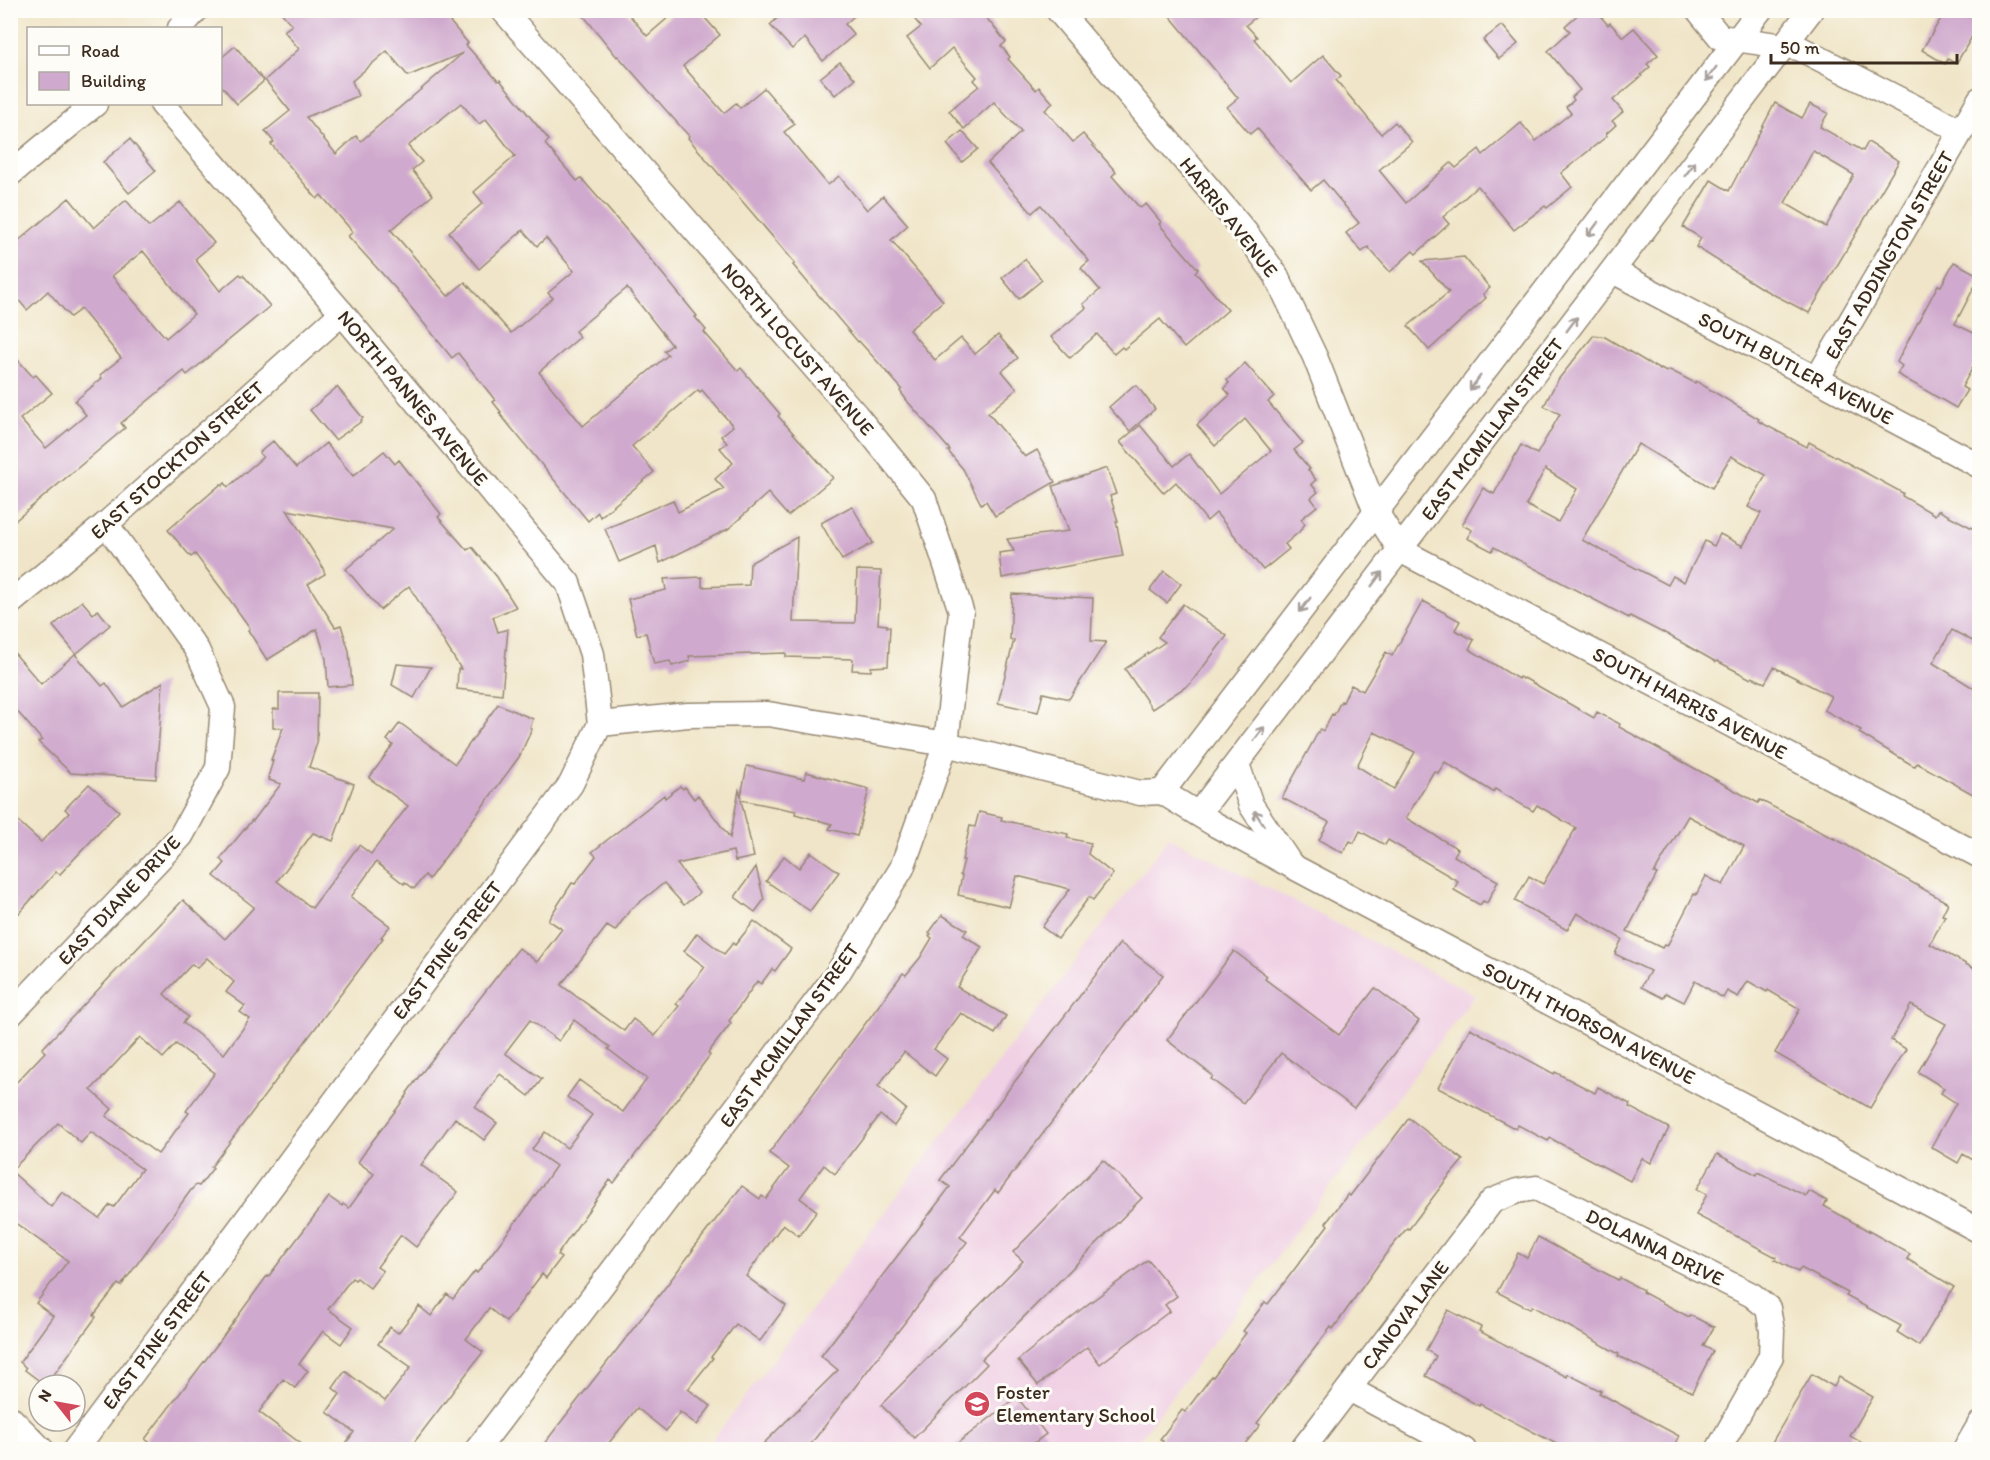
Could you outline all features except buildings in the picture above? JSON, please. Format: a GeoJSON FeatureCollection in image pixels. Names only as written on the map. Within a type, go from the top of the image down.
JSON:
{"type":"FeatureCollection","features":[{"type":"Feature","properties":{"kind":"street"},"geometry":{"type":"LineString","coordinates":[[181,27],[196,10]]}},
{"type":"Feature","properties":{"kind":"street","name":"NORTH LOCUST AVENUE"},"geometry":{"type":"LineString","coordinates":[[503,10],[856,415],[924,499],[961,611],[946,744]]}},
{"type":"Feature","properties":{"kind":"street","name":"HARRIS AVENUE"},"geometry":{"type":"LineString","coordinates":[[1059,10],[1246,233],[1276,275],[1315,357],[1377,512],[1400,550]]}},
{"type":"Feature","properties":{"kind":"street"},"geometry":{"type":"LineString","coordinates":[[1698,10],[1720,37],[1799,48],[1961,131]]}},
{"type":"Feature","properties":{"kind":"street","name":"EAST MCMILLAN STREET"},"geometry":{"type":"LineString","coordinates":[[1162,792],[1760,10]]}},
{"type":"Feature","properties":{"kind":"street","name":"EAST MCMILLAN STREET"},"geometry":{"type":"LineString","coordinates":[[1198,814],[1811,10]]}},
{"type":"Feature","properties":{"kind":"street","name":"EAST ADDINGTON STREET"},"geometry":{"type":"LineString","coordinates":[[1817,379],[1980,99]]}},
{"type":"Feature","properties":{"kind":"street"},"geometry":{"type":"LineString","coordinates":[[10,174],[94,105]]}},
{"type":"Feature","properties":{"kind":"street","name":"NORTH PANNES AVENUE"},"geometry":{"type":"LineString","coordinates":[[163,105],[342,313],[568,583],[592,654],[600,724]]}},
{"type":"Feature","properties":{"kind":"street","name":"SOUTH BUTLER AVENUE"},"geometry":{"type":"LineString","coordinates":[[1613,271],[1980,466]]}},
{"type":"Feature","properties":{"kind":"street","name":"EAST STOCKTON STREET"},"geometry":{"type":"LineString","coordinates":[[10,603],[106,524],[342,313]]}},
{"type":"Feature","properties":{"kind":"street","name":"EAST DIANE DRIVE"},"geometry":{"type":"LineString","coordinates":[[10,1015],[181,836],[218,768],[223,707],[197,650],[106,524]]}},
{"type":"Feature","properties":{"kind":"street","name":"SOUTH HARRIS AVENUE"},"geometry":{"type":"LineString","coordinates":[[1400,550],[1980,856]]}},
{"type":"Feature","properties":{"kind":"street"},"geometry":{"type":"LineString","coordinates":[[600,724],[688,716],[768,714],[946,744],[1140,793],[1162,792],[1198,814]]}},
{"type":"Feature","properties":{"kind":"street","name":"EAST PINE STREET"},"geometry":{"type":"LineString","coordinates":[[75,1449],[571,784],[600,724]]}},
{"type":"Feature","properties":{"kind":"street","name":"EAST MCMILLAN STREET"},"geometry":{"type":"LineString","coordinates":[[477,1449],[838,973],[902,868],[946,744]]}},
{"type":"Feature","properties":{"kind":"street"},"geometry":{"type":"LineString","coordinates":[[1237,764],[1251,806],[1292,866]]}},
{"type":"Feature","properties":{"kind":"street","name":"SOUTH THORSON AVENUE"},"geometry":{"type":"LineString","coordinates":[[1198,814],[1980,1231]]}},
{"type":"Feature","properties":{"kind":"street","name":"DOLANNA DRIVE"},"geometry":{"type":"LineString","coordinates":[[1517,1191],[1536,1188],[1752,1295],[1768,1308],[1772,1331],[1771,1356],[1718,1449]]}},
{"type":"Feature","properties":{"kind":"street","name":"CANOVA LANE"},"geometry":{"type":"LineString","coordinates":[[1302,1449],[1492,1201],[1517,1191]]}},
{"type":"Feature","properties":{"kind":"street"},"geometry":{"type":"LineString","coordinates":[[1349,1389],[1464,1449]]}},
{"type":"Feature","properties":{"kind":"street"},"geometry":{"type":"LineString","coordinates":[[10,1418],[42,1449]]}},
{"type":"Feature","properties":{"kind":"street"},"geometry":{"type":"LineString","coordinates":[[1965,1449],[1980,1424]]}},
{"type":"Feature","properties":{"kind":"shaded area"},"geometry":{"type":"Polygon","coordinates":[[[1169,837],[1475,995],[1132,1449],[705,1450],[1169,837]]]}},
{"type":"Feature","properties":{"kind":"place","name":"Foster Elementary School"},"geometry":{"type":"Point","coordinates":[977,1404]}}]}
